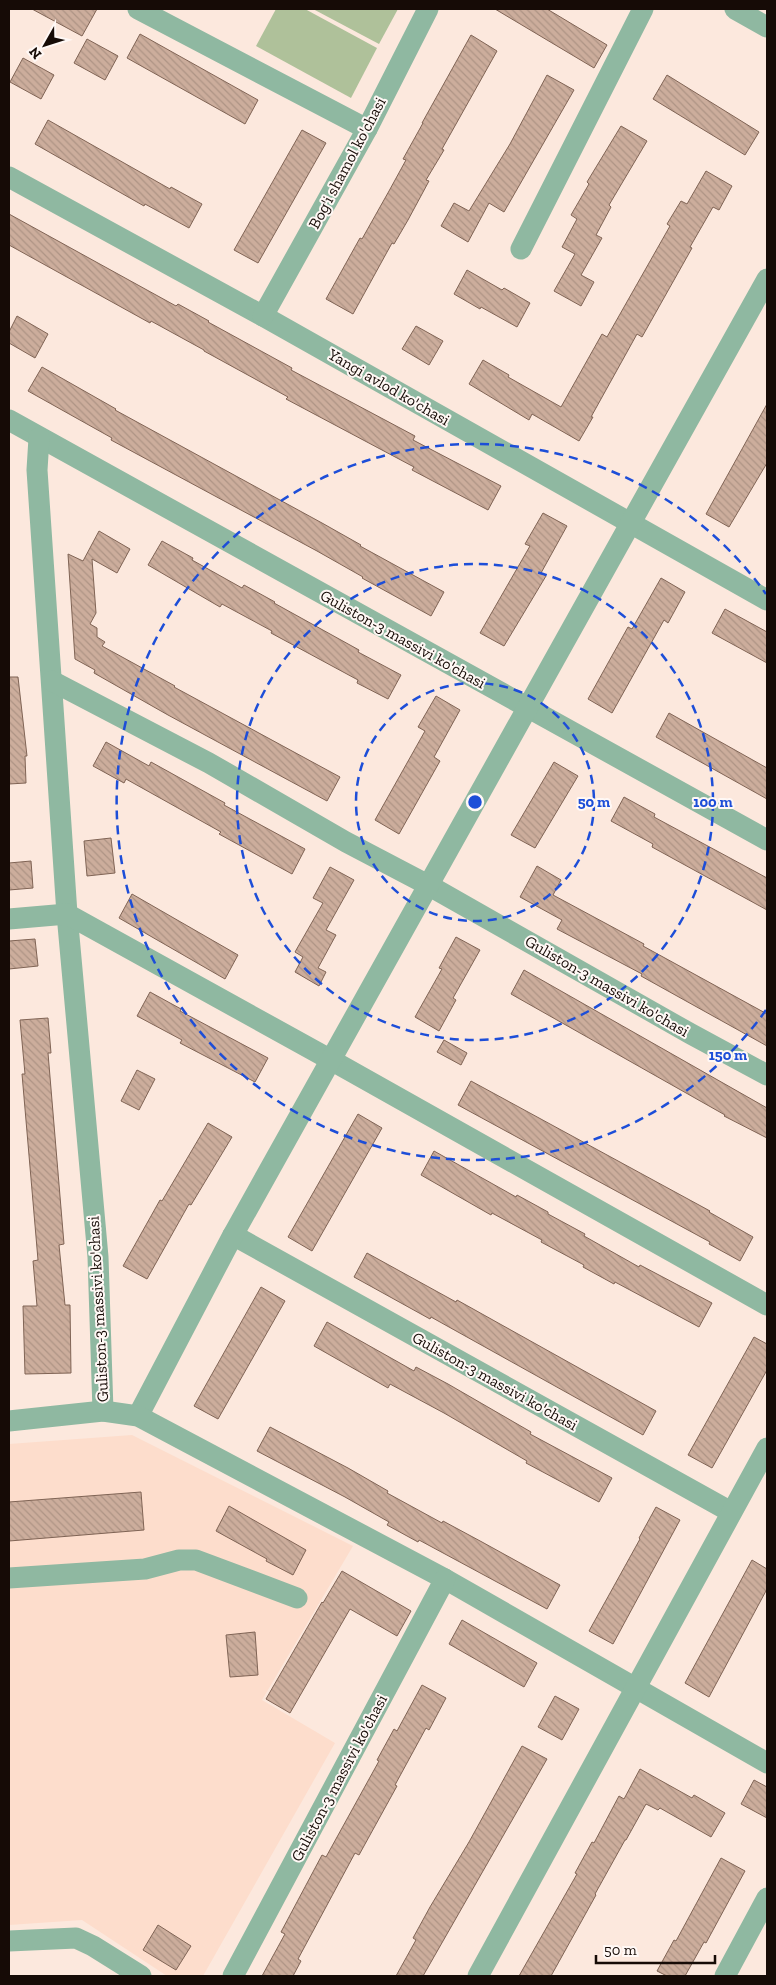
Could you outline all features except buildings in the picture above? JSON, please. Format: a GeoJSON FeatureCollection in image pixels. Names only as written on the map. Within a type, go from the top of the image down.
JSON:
{"type":"FeatureCollection","features":[{"type":"Feature","properties":{"kind":"street"},"geometry":{"type":"LineString","coordinates":[[138,9],[367,129]]}},
{"type":"Feature","properties":{"kind":"street","name":"Bog'i shamol ko'chasi"},"geometry":{"type":"LineString","coordinates":[[263,316],[367,129],[428,9]]}},
{"type":"Feature","properties":{"kind":"street"},"geometry":{"type":"LineString","coordinates":[[521,249],[643,9]]}},
{"type":"Feature","properties":{"kind":"street"},"geometry":{"type":"LineString","coordinates":[[735,9],[767,27]]}},
{"type":"Feature","properties":{"kind":"street","name":"Yangi avlod ko'chasi"},"geometry":{"type":"LineString","coordinates":[[9,177],[263,316],[767,600]]}},
{"type":"Feature","properties":{"kind":"street"},"geometry":{"type":"LineString","coordinates":[[138,1416],[232,1235],[767,279]]}},
{"type":"Feature","properties":{"kind":"street","name":"Guliston-3 massivi ko'chasi"},"geometry":{"type":"LineString","coordinates":[[9,420],[767,840]]}},
{"type":"Feature","properties":{"kind":"street","name":"Guliston-3 massivi ko'chasi"},"geometry":{"type":"LineString","coordinates":[[39,438],[37,470],[67,914],[98,1257],[103,1411],[138,1416],[445,1579],[767,1764]]}},
{"type":"Feature","properties":{"kind":"street","name":"Guliston-3 massivi ko'chasi"},"geometry":{"type":"LineString","coordinates":[[52,681],[209,763],[346,842],[428,885],[683,1030],[767,1075]]}},
{"type":"Feature","properties":{"kind":"street"},"geometry":{"type":"LineString","coordinates":[[9,919],[67,914],[767,1305]]}},
{"type":"Feature","properties":{"kind":"street","name":"Guliston-3 massivi ko'chasi"},"geometry":{"type":"LineString","coordinates":[[232,1235],[731,1512]]}},
{"type":"Feature","properties":{"kind":"street"},"geometry":{"type":"LineString","coordinates":[[9,1421],[103,1411]]}},
{"type":"Feature","properties":{"kind":"street"},"geometry":{"type":"LineString","coordinates":[[478,1976],[767,1448]]}},
{"type":"Feature","properties":{"kind":"street"},"geometry":{"type":"LineString","coordinates":[[9,1578],[145,1569],[179,1560],[196,1560],[297,1598]]}},
{"type":"Feature","properties":{"kind":"street","name":"Guliston-3 massivi ko'chasi"},"geometry":{"type":"LineString","coordinates":[[233,1976],[445,1579]]}},
{"type":"Feature","properties":{"kind":"street"},"geometry":{"type":"LineString","coordinates":[[724,1976],[767,1898]]}},
{"type":"Feature","properties":{"kind":"street"},"geometry":{"type":"LineString","coordinates":[[9,1941],[76,1938],[93,1946],[141,1976]]}},
{"type":"Feature","properties":{"kind":"shaded area"},"geometry":{"type":"Polygon","coordinates":[[[132,1435],[353,1546],[262,1700],[335,1743],[203,1976],[167,1976],[82,1920],[9,1925],[9,1444],[132,1435]]]}},
{"type":"Feature","properties":{"kind":"green space"},"geometry":{"type":"Polygon","coordinates":[[[276,9],[305,9],[377,48],[351,98],[256,46],[276,9]]]}},
{"type":"Feature","properties":{"kind":"green space"},"geometry":{"type":"Polygon","coordinates":[[[313,9],[398,9],[379,44],[313,9]]]}}]}
